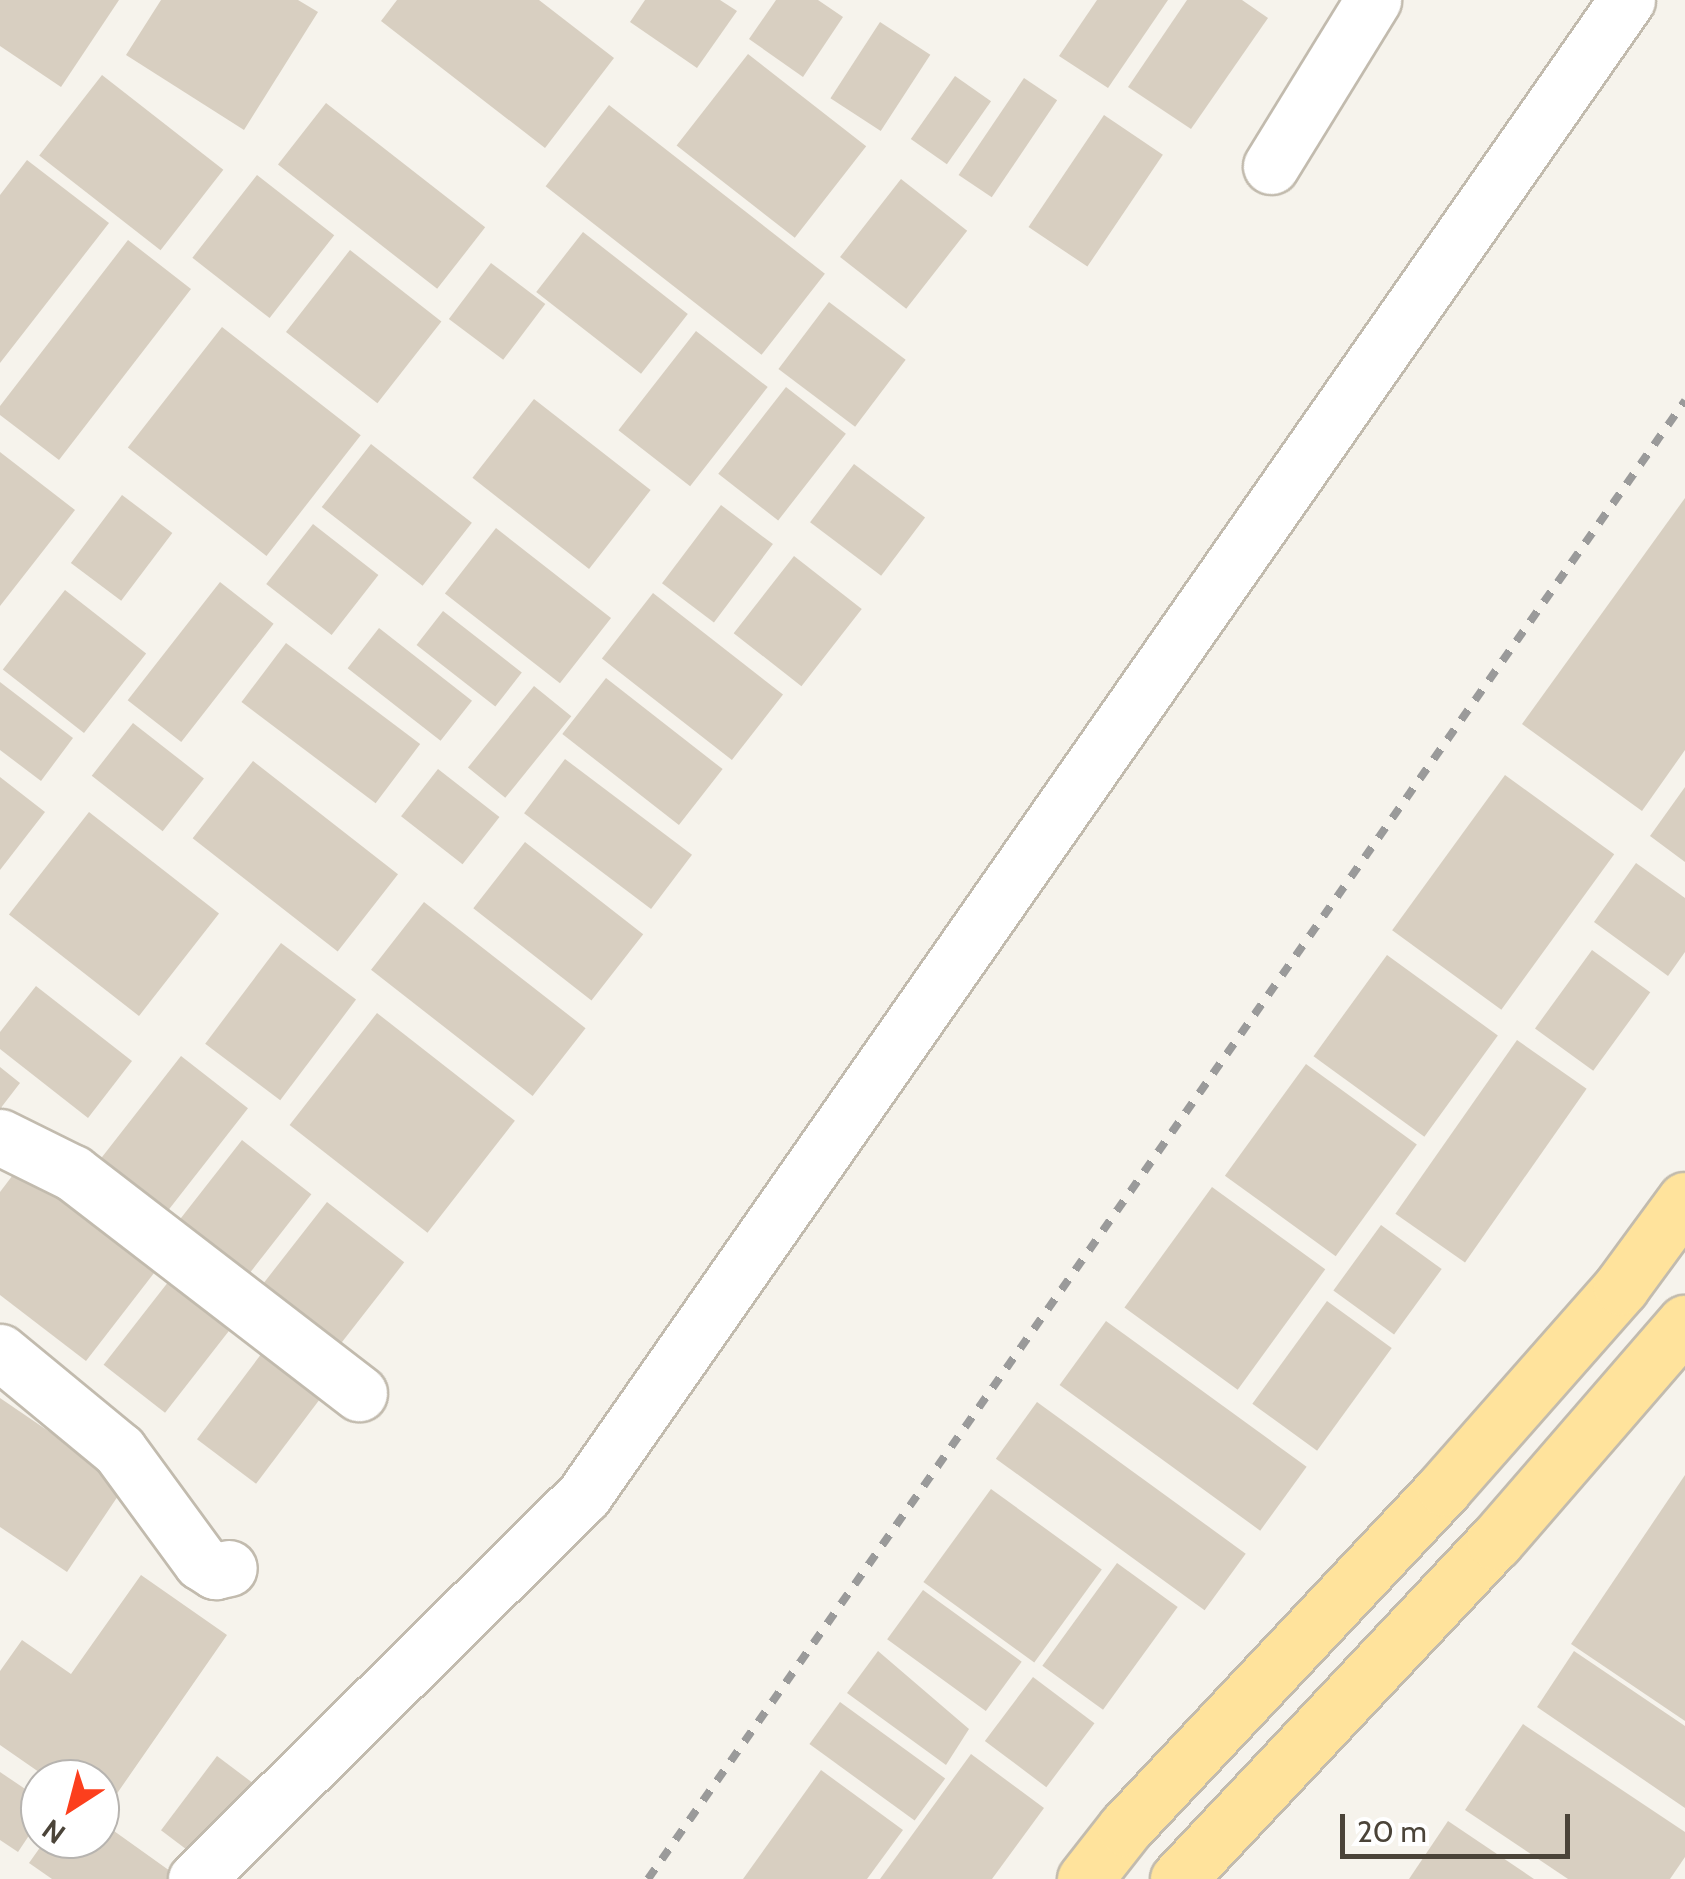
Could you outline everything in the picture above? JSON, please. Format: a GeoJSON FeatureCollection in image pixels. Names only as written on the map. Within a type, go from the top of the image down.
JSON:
{"type":"FeatureCollection","features":[{"type":"Feature","properties":{"kind":"main road"},"geometry":{"type":"LineString","coordinates":[[1085,1879],[1470,1459],[1621,1287],[1685,1200]]}},
{"type":"Feature","properties":{"kind":"main road"},"geometry":{"type":"LineString","coordinates":[[1178,1879],[1680,1339]]}},
{"type":"Feature","properties":{"kind":"street"},"geometry":{"type":"LineString","coordinates":[[1270,166],[1373,0]]}},
{"type":"Feature","properties":{"kind":"street"},"geometry":{"type":"LineString","coordinates":[[196,1879],[584,1495],[1627,0]]}},
{"type":"Feature","properties":{"kind":"street"},"geometry":{"type":"LineString","coordinates":[[0,1137],[72,1173],[358,1394]]}},
{"type":"Feature","properties":{"kind":"street"},"geometry":{"type":"LineString","coordinates":[[0,1352],[118,1450],[201,1562],[215,1571],[229,1568]]}},
{"type":"Feature","properties":{"kind":"building"},"geometry":{"type":"Polygon","coordinates":[[[0,0],[119,0],[61,87],[0,46],[0,0]]]}},
{"type":"Feature","properties":{"kind":"building"},"geometry":{"type":"Polygon","coordinates":[[[161,0],[298,0],[318,12],[244,130],[126,55],[161,0]]]}},
{"type":"Feature","properties":{"kind":"building"},"geometry":{"type":"Polygon","coordinates":[[[397,0],[539,0],[614,58],[545,148],[381,21],[397,0]]]}},
{"type":"Feature","properties":{"kind":"building"},"geometry":{"type":"Polygon","coordinates":[[[645,0],[720,0],[737,11],[697,68],[630,22],[645,0]]]}},
{"type":"Feature","properties":{"kind":"building"},"geometry":{"type":"Polygon","coordinates":[[[776,0],[818,0],[843,17],[803,77],[749,39],[776,0]]]}},
{"type":"Feature","properties":{"kind":"building"},"geometry":{"type":"Polygon","coordinates":[[[1097,0],[1168,0],[1108,88],[1059,56],[1097,0]]]}},
{"type":"Feature","properties":{"kind":"building"},"geometry":{"type":"Polygon","coordinates":[[[1187,0],[1242,0],[1268,18],[1191,129],[1128,87],[1187,0]]]}},
{"type":"Feature","properties":{"kind":"building"},"geometry":{"type":"Polygon","coordinates":[[[880,22],[930,55],[881,131],[830,98],[880,22]]]}},
{"type":"Feature","properties":{"kind":"building"},"geometry":{"type":"Polygon","coordinates":[[[748,54],[866,146],[795,238],[677,145],[748,54]]]}},
{"type":"Feature","properties":{"kind":"building"},"geometry":{"type":"Polygon","coordinates":[[[102,75],[223,170],[161,250],[39,155],[102,75]]]}},
{"type":"Feature","properties":{"kind":"building"},"geometry":{"type":"Polygon","coordinates":[[[955,76],[991,101],[947,164],[911,139],[955,76]]]}},
{"type":"Feature","properties":{"kind":"building"},"geometry":{"type":"Polygon","coordinates":[[[1024,78],[1057,100],[992,197],[959,175],[1024,78]]]}},
{"type":"Feature","properties":{"kind":"building"},"geometry":{"type":"Polygon","coordinates":[[[326,103],[485,227],[437,289],[278,164],[326,103]]]}},
{"type":"Feature","properties":{"kind":"building"},"geometry":{"type":"Polygon","coordinates":[[[609,105],[825,274],[762,355],[546,186],[609,105]]]}},
{"type":"Feature","properties":{"kind":"building"},"geometry":{"type":"Polygon","coordinates":[[[1104,115],[1163,155],[1087,267],[1029,227],[1104,115]]]}},
{"type":"Feature","properties":{"kind":"building"},"geometry":{"type":"Polygon","coordinates":[[[27,160],[109,223],[0,363],[0,195],[27,160]]]}},
{"type":"Feature","properties":{"kind":"building"},"geometry":{"type":"Polygon","coordinates":[[[257,175],[334,235],[270,318],[192,258],[257,175]]]}},
{"type":"Feature","properties":{"kind":"building"},"geometry":{"type":"Polygon","coordinates":[[[901,179],[967,231],[906,309],[840,257],[901,179]]]}},
{"type":"Feature","properties":{"kind":"building"},"geometry":{"type":"Polygon","coordinates":[[[583,232],[688,314],[641,374],[536,292],[583,232]]]}},
{"type":"Feature","properties":{"kind":"building"},"geometry":{"type":"Polygon","coordinates":[[[128,240],[191,289],[59,460],[0,415],[0,406],[128,240]]]}},
{"type":"Feature","properties":{"kind":"building"},"geometry":{"type":"Polygon","coordinates":[[[350,250],[441,321],[377,403],[286,332],[350,250]]]}},
{"type":"Feature","properties":{"kind":"building"},"geometry":{"type":"Polygon","coordinates":[[[491,263],[545,304],[503,360],[449,319],[491,263]]]}},
{"type":"Feature","properties":{"kind":"building"},"geometry":{"type":"Polygon","coordinates":[[[829,302],[906,360],[855,427],[778,369],[829,302]]]}},
{"type":"Feature","properties":{"kind":"building"},"geometry":{"type":"Polygon","coordinates":[[[222,327],[361,435],[266,556],[128,448],[222,327]]]}},
{"type":"Feature","properties":{"kind":"building"},"geometry":{"type":"Polygon","coordinates":[[[696,331],[768,387],[690,486],[618,430],[696,331]]]}},
{"type":"Feature","properties":{"kind":"building"},"geometry":{"type":"Polygon","coordinates":[[[786,387],[846,434],[778,520],[718,474],[786,387]]]}},
{"type":"Feature","properties":{"kind":"building"},"geometry":{"type":"Polygon","coordinates":[[[534,399],[651,490],[589,569],[472,478],[534,399]]]}},
{"type":"Feature","properties":{"kind":"building"},"geometry":{"type":"Polygon","coordinates":[[[371,444],[472,523],[423,586],[322,507],[371,444]]]}},
{"type":"Feature","properties":{"kind":"building"},"geometry":{"type":"Polygon","coordinates":[[[0,452],[75,510],[0,606],[0,452]]]}},
{"type":"Feature","properties":{"kind":"building"},"geometry":{"type":"Polygon","coordinates":[[[854,464],[925,518],[881,576],[810,522],[854,464]]]}},
{"type":"Feature","properties":{"kind":"building"},"geometry":{"type":"Polygon","coordinates":[[[122,495],[172,533],[121,601],[71,563],[122,495]]]}},
{"type":"Feature","properties":{"kind":"building"},"geometry":{"type":"Polygon","coordinates":[[[1685,498],[1685,750],[1642,811],[1522,724],[1685,498]]]}},
{"type":"Feature","properties":{"kind":"building"},"geometry":{"type":"Polygon","coordinates":[[[721,505],[773,544],[714,622],[662,583],[721,505]]]}},
{"type":"Feature","properties":{"kind":"building"},"geometry":{"type":"Polygon","coordinates":[[[313,524],[378,575],[332,635],[266,584],[313,524]]]}},
{"type":"Feature","properties":{"kind":"building"},"geometry":{"type":"Polygon","coordinates":[[[496,528],[611,618],[560,683],[445,593],[496,528]]]}},
{"type":"Feature","properties":{"kind":"building"},"geometry":{"type":"Polygon","coordinates":[[[794,556],[862,609],[801,686],[734,633],[794,556]]]}},
{"type":"Feature","properties":{"kind":"building"},"geometry":{"type":"Polygon","coordinates":[[[220,582],[274,624],[181,742],[128,700],[220,582]]]}},
{"type":"Feature","properties":{"kind":"building"},"geometry":{"type":"Polygon","coordinates":[[[65,590],[146,653],[84,733],[3,670],[65,590]]]}},
{"type":"Feature","properties":{"kind":"building"},"geometry":{"type":"Polygon","coordinates":[[[653,593],[783,695],[732,760],[602,658],[653,593]]]}},
{"type":"Feature","properties":{"kind":"building"},"geometry":{"type":"Polygon","coordinates":[[[443,611],[522,673],[495,706],[417,645],[443,611]]]}},
{"type":"Feature","properties":{"kind":"building"},"geometry":{"type":"Polygon","coordinates":[[[379,628],[472,701],[441,741],[348,668],[379,628]]]}},
{"type":"Feature","properties":{"kind":"building"},"geometry":{"type":"Polygon","coordinates":[[[286,643],[420,744],[376,803],[241,702],[286,643]]]}},
{"type":"Feature","properties":{"kind":"building"},"geometry":{"type":"Polygon","coordinates":[[[606,678],[723,769],[679,825],[562,734],[606,678]]]}},
{"type":"Feature","properties":{"kind":"building"},"geometry":{"type":"Polygon","coordinates":[[[0,682],[73,738],[41,781],[0,750],[0,682]]]}},
{"type":"Feature","properties":{"kind":"building"},"geometry":{"type":"Polygon","coordinates":[[[534,686],[571,716],[505,798],[468,768],[534,686]]]}},
{"type":"Feature","properties":{"kind":"building"},"geometry":{"type":"Polygon","coordinates":[[[133,723],[204,778],[163,831],[92,776],[133,723]]]}},
{"type":"Feature","properties":{"kind":"building"},"geometry":{"type":"Polygon","coordinates":[[[565,759],[692,855],[651,909],[524,813],[565,759]]]}},
{"type":"Feature","properties":{"kind":"building"},"geometry":{"type":"Polygon","coordinates":[[[253,761],[398,874],[338,952],[193,838],[253,761]]]}},
{"type":"Feature","properties":{"kind":"building"},"geometry":{"type":"Polygon","coordinates":[[[438,769],[499,817],[463,864],[401,816],[438,769]]]}},
{"type":"Feature","properties":{"kind":"building"},"geometry":{"type":"Polygon","coordinates":[[[1505,775],[1614,854],[1501,1010],[1392,930],[1505,775]]]}},
{"type":"Feature","properties":{"kind":"building"},"geometry":{"type":"Polygon","coordinates":[[[0,777],[45,812],[0,870],[0,777]]]}},
{"type":"Feature","properties":{"kind":"building"},"geometry":{"type":"Polygon","coordinates":[[[1685,787],[1685,862],[1650,836],[1685,787]]]}},
{"type":"Feature","properties":{"kind":"building"},"geometry":{"type":"Polygon","coordinates":[[[89,812],[219,914],[139,1016],[9,914],[89,812]]]}},
{"type":"Feature","properties":{"kind":"building"},"geometry":{"type":"Polygon","coordinates":[[[525,842],[643,934],[591,1001],[473,908],[525,842]]]}},
{"type":"Feature","properties":{"kind":"building"},"geometry":{"type":"Polygon","coordinates":[[[1636,863],[1685,898],[1685,952],[1668,976],[1594,922],[1636,863]]]}},
{"type":"Feature","properties":{"kind":"building"},"geometry":{"type":"Polygon","coordinates":[[[424,902],[586,1028],[533,1096],[371,970],[424,902]]]}},
{"type":"Feature","properties":{"kind":"building"},"geometry":{"type":"Polygon","coordinates":[[[281,943],[356,1000],[280,1100],[205,1044],[281,943]]]}},
{"type":"Feature","properties":{"kind":"building"},"geometry":{"type":"Polygon","coordinates":[[[1592,950],[1650,992],[1593,1071],[1535,1028],[1592,950]]]}},
{"type":"Feature","properties":{"kind":"building"},"geometry":{"type":"Polygon","coordinates":[[[1387,955],[1498,1036],[1424,1137],[1314,1056],[1387,955]]]}},
{"type":"Feature","properties":{"kind":"building"},"geometry":{"type":"Polygon","coordinates":[[[36,986],[132,1061],[88,1118],[0,1049],[0,1032],[36,986]]]}},
{"type":"Feature","properties":{"kind":"building"},"geometry":{"type":"Polygon","coordinates":[[[377,1013],[515,1121],[427,1233],[290,1125],[377,1013]]]}},
{"type":"Feature","properties":{"kind":"building"},"geometry":{"type":"Polygon","coordinates":[[[1517,1040],[1587,1089],[1465,1262],[1395,1214],[1517,1040]]]}},
{"type":"Feature","properties":{"kind":"building"},"geometry":{"type":"Polygon","coordinates":[[[181,1056],[248,1108],[167,1212],[100,1160],[181,1056]]]}},
{"type":"Feature","properties":{"kind":"building"},"geometry":{"type":"Polygon","coordinates":[[[1306,1064],[1417,1145],[1336,1256],[1225,1176],[1306,1064]]]}},
{"type":"Feature","properties":{"kind":"building"},"geometry":{"type":"Polygon","coordinates":[[[0,1067],[20,1083],[0,1109],[0,1067]]]}},
{"type":"Feature","properties":{"kind":"building"},"geometry":{"type":"Polygon","coordinates":[[[242,1140],[311,1194],[245,1278],[176,1224],[242,1140]]]}},
{"type":"Feature","properties":{"kind":"building"},"geometry":{"type":"Polygon","coordinates":[[[25,1159],[161,1264],[86,1361],[0,1295],[0,1192],[25,1159]]]}},
{"type":"Feature","properties":{"kind":"building"},"geometry":{"type":"Polygon","coordinates":[[[1212,1187],[1325,1269],[1238,1390],[1124,1308],[1212,1187]]]}},
{"type":"Feature","properties":{"kind":"building"},"geometry":{"type":"Polygon","coordinates":[[[327,1202],[404,1262],[330,1357],[253,1297],[327,1202]]]}},
{"type":"Feature","properties":{"kind":"building"},"geometry":{"type":"Polygon","coordinates":[[[1381,1225],[1442,1269],[1394,1335],[1333,1291],[1381,1225]]]}},
{"type":"Feature","properties":{"kind":"building"},"geometry":{"type":"Polygon","coordinates":[[[183,1263],[244,1311],[165,1413],[104,1365],[183,1263]]]}},
{"type":"Feature","properties":{"kind":"building"},"geometry":{"type":"Polygon","coordinates":[[[1327,1301],[1392,1348],[1317,1451],[1252,1404],[1327,1301]]]}},
{"type":"Feature","properties":{"kind":"building"},"geometry":{"type":"Polygon","coordinates":[[[1106,1321],[1307,1467],[1260,1531],[1060,1385],[1106,1321]]]}},
{"type":"Feature","properties":{"kind":"building"},"geometry":{"type":"Polygon","coordinates":[[[268,1345],[327,1390],[256,1484],[197,1439],[268,1345]]]}},
{"type":"Feature","properties":{"kind":"building"},"geometry":{"type":"Polygon","coordinates":[[[0,1398],[126,1484],[67,1572],[0,1527],[0,1398]]]}},
{"type":"Feature","properties":{"kind":"building"},"geometry":{"type":"Polygon","coordinates":[[[1037,1402],[1246,1554],[1205,1610],[996,1459],[1037,1402]]]}},
{"type":"Feature","properties":{"kind":"building"},"geometry":{"type":"Polygon","coordinates":[[[1685,1475],[1685,1721],[1571,1644],[1685,1475]]]}},
{"type":"Feature","properties":{"kind":"building"},"geometry":{"type":"Polygon","coordinates":[[[991,1489],[1102,1570],[1034,1663],[923,1582],[991,1489]]]}},
{"type":"Feature","properties":{"kind":"building"},"geometry":{"type":"Polygon","coordinates":[[[1117,1563],[1178,1607],[1103,1710],[1042,1666],[1117,1563]]]}},
{"type":"Feature","properties":{"kind":"building"},"geometry":{"type":"Polygon","coordinates":[[[141,1575],[227,1635],[120,1789],[120,1759],[20,1759],[0,1745],[0,1671],[22,1640],[71,1674],[141,1575]]]}},
{"type":"Feature","properties":{"kind":"building"},"geometry":{"type":"Polygon","coordinates":[[[923,1590],[1022,1662],[986,1711],[887,1639],[923,1590]]]}},
{"type":"Feature","properties":{"kind":"building"},"geometry":{"type":"Polygon","coordinates":[[[878,1651],[969,1729],[946,1765],[847,1693],[878,1651]]]}},
{"type":"Feature","properties":{"kind":"building"},"geometry":{"type":"Polygon","coordinates":[[[1574,1651],[1685,1726],[1685,1808],[1537,1707],[1574,1651]]]}},
{"type":"Feature","properties":{"kind":"building"},"geometry":{"type":"Polygon","coordinates":[[[1033,1677],[1094,1723],[1046,1787],[985,1741],[1033,1677]]]}},
{"type":"Feature","properties":{"kind":"building"},"geometry":{"type":"Polygon","coordinates":[[[840,1702],[945,1778],[915,1820],[809,1744],[840,1702]]]}},
{"type":"Feature","properties":{"kind":"building"},"geometry":{"type":"Polygon","coordinates":[[[1523,1724],[1685,1832],[1685,1857],[1670,1879],[1568,1879],[1465,1810],[1523,1724]]]}},
{"type":"Feature","properties":{"kind":"building"},"geometry":{"type":"Polygon","coordinates":[[[971,1754],[1044,1808],[992,1879],[880,1879],[971,1754]]]}},
{"type":"Feature","properties":{"kind":"building"},"geometry":{"type":"Polygon","coordinates":[[[217,1756],[254,1784],[198,1858],[161,1830],[217,1756]]]}},
{"type":"Feature","properties":{"kind":"building"},"geometry":{"type":"Polygon","coordinates":[[[821,1770],[903,1830],[867,1879],[743,1879],[821,1770]]]}},
{"type":"Feature","properties":{"kind":"building"},"geometry":{"type":"Polygon","coordinates":[[[0,1772],[20,1786],[20,1849],[18,1852],[0,1840],[0,1772]]]}},
{"type":"Feature","properties":{"kind":"building"},"geometry":{"type":"Polygon","coordinates":[[[1448,1821],[1534,1879],[1409,1879],[1448,1821]]]}},
{"type":"Feature","properties":{"kind":"building"},"geometry":{"type":"Polygon","coordinates":[[[120,1835],[177,1876],[52,1879],[29,1863],[32,1859],[120,1859],[120,1835]]]}},
{"type":"Feature","properties":{"kind":"railway"},"geometry":{"type":"LineString","coordinates":[[648,1879],[1685,401]]}}]}
